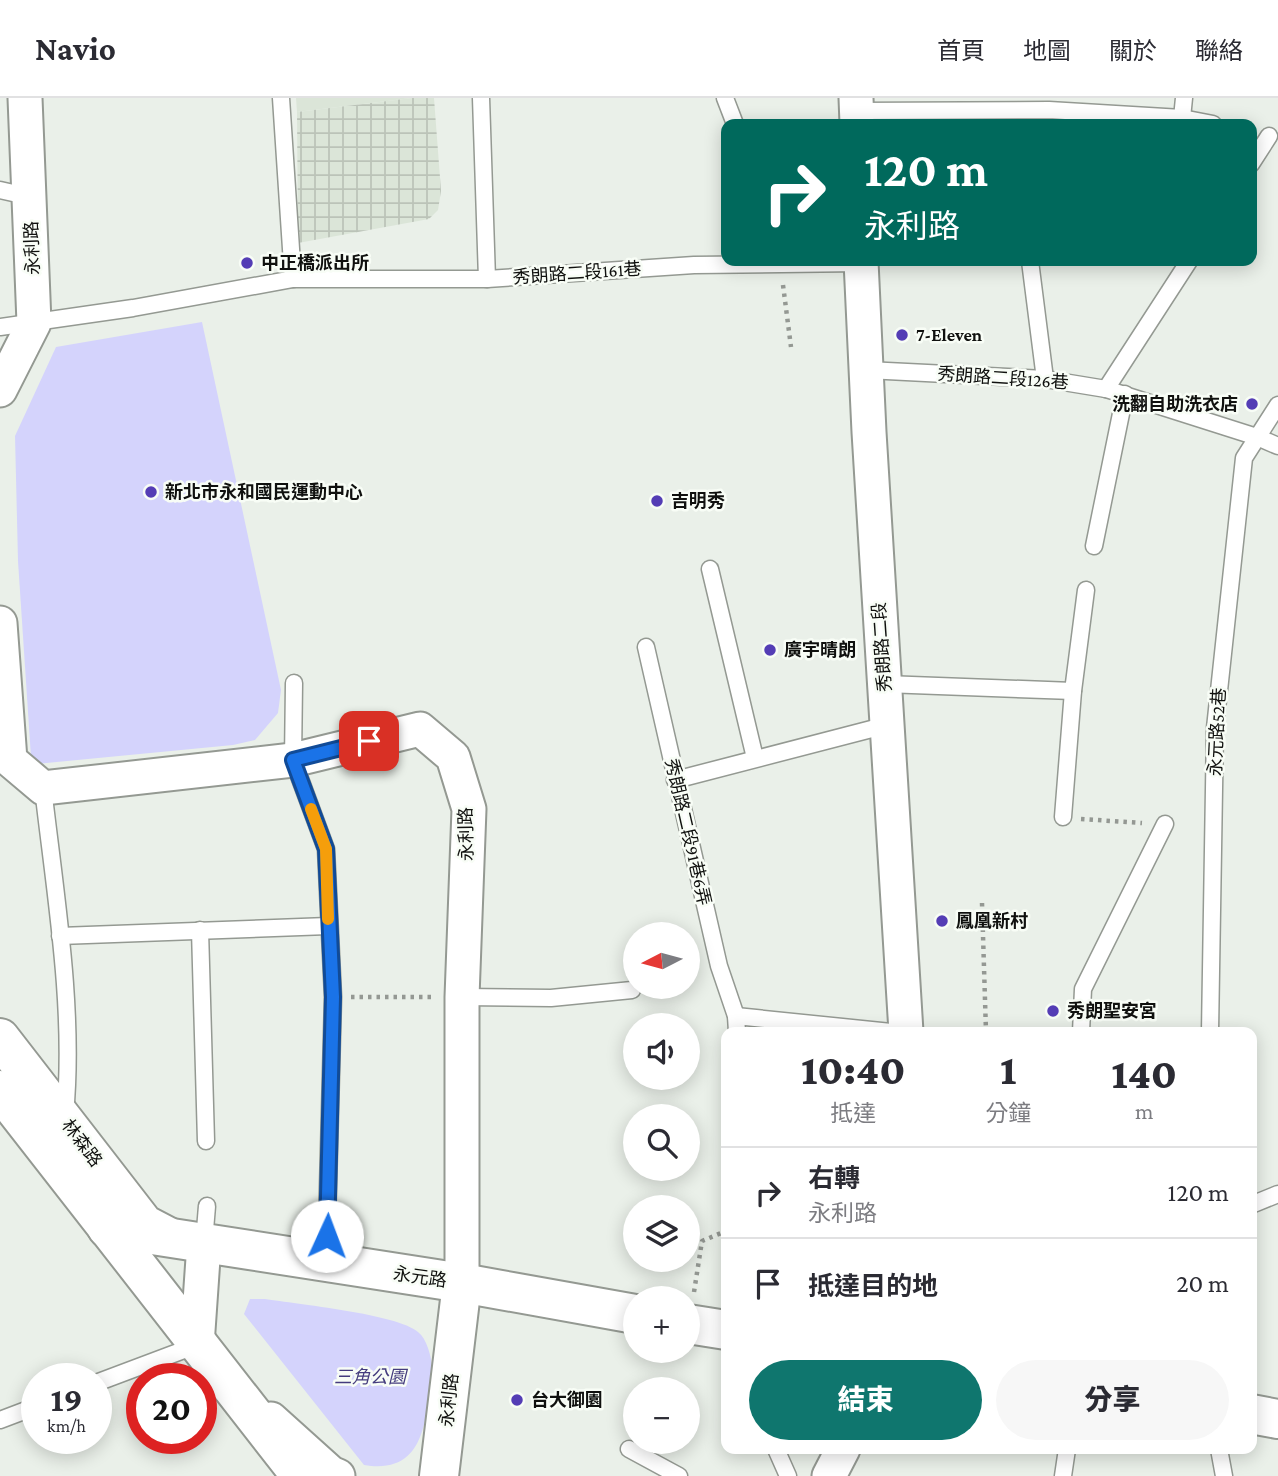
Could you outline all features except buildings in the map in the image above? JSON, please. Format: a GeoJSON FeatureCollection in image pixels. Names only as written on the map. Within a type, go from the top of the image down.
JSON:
{"type":"FeatureCollection","features":[{"type":"Feature","properties":{"kind":"street","name":"永利路"},"geometry":{"type":"LineString","coordinates":[[0,390],[34,323],[15,193],[25,98]]}},
{"type":"Feature","properties":{"kind":"street","name":"秀朗路二段"},"geometry":{"type":"LineString","coordinates":[[861,266],[906,1027]]}},
{"type":"Feature","properties":{"kind":"street"},"geometry":{"type":"LineString","coordinates":[[0,623],[10,760],[43,789]]}},
{"type":"Feature","properties":{"kind":"street","name":"永利路"},"geometry":{"type":"LineString","coordinates":[[43,789],[293,760],[420,729],[453,757],[469,809],[462,997],[462,1283],[437,1473]]}},
{"type":"Feature","properties":{"kind":"street","name":"林森路"},"geometry":{"type":"LineString","coordinates":[[0,1038],[144,1224],[188,1241]]}},
{"type":"Feature","properties":{"kind":"street","name":"林森路"},"geometry":{"type":"LineString","coordinates":[[0,1090],[301,1476]]}},
{"type":"Feature","properties":{"kind":"street"},"geometry":{"type":"LineString","coordinates":[[107,1228],[188,1241],[208,1359],[331,1473],[338,1476]]}},
{"type":"Feature","properties":{"kind":"street","name":"永元路"},"geometry":{"type":"LineString","coordinates":[[188,1241],[462,1283],[623,1312]]}},
{"type":"Feature","properties":{"kind":"street"},"geometry":{"type":"LineString","coordinates":[[700,1316],[721,1327]]}},
{"type":"Feature","properties":{"kind":"street"},"geometry":{"type":"LineString","coordinates":[[1257,1414],[1278,1419]]}},
{"type":"Feature","properties":{"kind":"street"},"geometry":{"type":"LineString","coordinates":[[829,1476],[840,1454]]}},
{"type":"Feature","properties":{"kind":"lane"},"geometry":{"type":"LineString","coordinates":[[281,98],[293,279]]}},
{"type":"Feature","properties":{"kind":"lane"},"geometry":{"type":"LineString","coordinates":[[481,98],[487,279]]}},
{"type":"Feature","properties":{"kind":"lane"},"geometry":{"type":"LineString","coordinates":[[725,98],[733,119]]}},
{"type":"Feature","properties":{"kind":"lane"},"geometry":{"type":"LineString","coordinates":[[1182,118],[1184,98]]}},
{"type":"Feature","properties":{"kind":"lane"},"geometry":{"type":"LineString","coordinates":[[857,111],[1049,104],[1115,119]]}},
{"type":"Feature","properties":{"kind":"lane"},"geometry":{"type":"LineString","coordinates":[[1150,119],[1187,119]]}},
{"type":"Feature","properties":{"kind":"lane"},"geometry":{"type":"LineString","coordinates":[[1257,134],[1274,138],[1257,157]]}},
{"type":"Feature","properties":{"kind":"lane","name":"秀朗路二段161巷"},"geometry":{"type":"LineString","coordinates":[[0,327],[293,279],[487,279],[721,264]]}},
{"type":"Feature","properties":{"kind":"lane"},"geometry":{"type":"LineString","coordinates":[[1031,266],[1045,379]]}},
{"type":"Feature","properties":{"kind":"lane"},"geometry":{"type":"LineString","coordinates":[[1107,389],[1186,266]]}},
{"type":"Feature","properties":{"kind":"lane","name":"秀朗路二段126巷"},"geometry":{"type":"LineString","coordinates":[[867,370],[1045,379],[1107,389],[1278,446]]}},
{"type":"Feature","properties":{"kind":"lane"},"geometry":{"type":"LineString","coordinates":[[1094,545],[1125,394]]}},
{"type":"Feature","properties":{"kind":"lane","name":"永元路52巷"},"geometry":{"type":"LineString","coordinates":[[1210,1027],[1214,728],[1244,458],[1278,405]]}},
{"type":"Feature","properties":{"kind":"lane"},"geometry":{"type":"LineString","coordinates":[[710,569],[755,758]]}},
{"type":"Feature","properties":{"kind":"lane"},"geometry":{"type":"LineString","coordinates":[[1063,817],[1073,691],[1086,590]]}},
{"type":"Feature","properties":{"kind":"lane","name":"秀朗路二段91巷6弄"},"geometry":{"type":"LineString","coordinates":[[646,647],[719,966],[736,1016],[737,1027]]}},
{"type":"Feature","properties":{"kind":"lane"},"geometry":{"type":"LineString","coordinates":[[294,683],[293,760],[326,849],[333,997],[326,1263]]}},
{"type":"Feature","properties":{"kind":"lane"},"geometry":{"type":"LineString","coordinates":[[885,684],[1073,691]]}},
{"type":"Feature","properties":{"kind":"lane"},"geometry":{"type":"LineString","coordinates":[[675,780],[887,724]]}},
{"type":"Feature","properties":{"kind":"lane"},"geometry":{"type":"LineString","coordinates":[[43,789],[60,936],[70,1068],[65,1120]]}},
{"type":"Feature","properties":{"kind":"lane"},"geometry":{"type":"LineString","coordinates":[[1080,1027],[1083,989],[1165,824]]}},
{"type":"Feature","properties":{"kind":"lane"},"geometry":{"type":"LineString","coordinates":[[60,936],[328,926]]}},
{"type":"Feature","properties":{"kind":"lane"},"geometry":{"type":"LineString","coordinates":[[200,930],[206,1141]]}},
{"type":"Feature","properties":{"kind":"lane"},"geometry":{"type":"LineString","coordinates":[[462,997],[551,998],[623,991]]}},
{"type":"Feature","properties":{"kind":"lane"},"geometry":{"type":"LineString","coordinates":[[736,1016],[843,1027]]}},
{"type":"Feature","properties":{"kind":"lane"},"geometry":{"type":"LineString","coordinates":[[1257,1203],[1278,1194]]}},
{"type":"Feature","properties":{"kind":"lane"},"geometry":{"type":"LineString","coordinates":[[188,1241],[207,1206]]}},
{"type":"Feature","properties":{"kind":"lane"},"geometry":{"type":"LineString","coordinates":[[112,1380],[208,1359]]}},
{"type":"Feature","properties":{"kind":"lane"},"geometry":{"type":"LineString","coordinates":[[0,1420],[21,1412]]}},
{"type":"Feature","properties":{"kind":"lane"},"geometry":{"type":"LineString","coordinates":[[638,1454],[679,1476]]}},
{"type":"Feature","properties":{"kind":"lane"},"geometry":{"type":"LineString","coordinates":[[778,1454],[788,1476]]}},
{"type":"Feature","properties":{"kind":"lane"},"geometry":{"type":"LineString","coordinates":[[1063,1476],[1066,1454]]}},
{"type":"Feature","properties":{"kind":"lane"},"geometry":{"type":"LineString","coordinates":[[1220,1454],[1224,1476]]}},
{"type":"Feature","properties":{"kind":"path"},"geometry":{"type":"LineString","coordinates":[[781,266],[791,347]]}},
{"type":"Feature","properties":{"kind":"path"},"geometry":{"type":"LineString","coordinates":[[1063,817],[1165,824]]}},
{"type":"Feature","properties":{"kind":"path"},"geometry":{"type":"LineString","coordinates":[[982,903],[986,1027]]}},
{"type":"Feature","properties":{"kind":"path"},"geometry":{"type":"LineString","coordinates":[[333,997],[462,997]]}},
{"type":"Feature","properties":{"kind":"path"},"geometry":{"type":"LineString","coordinates":[[694,1286],[702,1241],[721,1233]]}},
{"type":"Feature","properties":{"kind":"shaded area"},"geometry":{"type":"Polygon","coordinates":[[[296,98],[412,98],[297,112],[296,98]]]}},
{"type":"Feature","properties":{"kind":"shaded area"},"geometry":{"type":"Polygon","coordinates":[[[412,98],[434,98],[441,191],[438,210],[429,219],[298,243],[297,112],[412,98]]]}},
{"type":"Feature","properties":{"kind":"green space"},"geometry":{"type":"Polygon","coordinates":[[[202,322],[281,690],[278,713],[255,740],[233,745],[36,764],[31,757],[18,561],[15,436],[56,347],[202,322]]]}},
{"type":"Feature","properties":{"kind":"green space","name":"三角公園"},"geometry":{"type":"Polygon","coordinates":[[[250,1299],[369,1315],[390,1320],[418,1332],[426,1343],[432,1366],[425,1420],[413,1450],[402,1460],[386,1466],[364,1465],[244,1314],[250,1299]]]}},
{"type":"Feature","properties":{"kind":"slow traffic"},"geometry":{"type":"LineString","coordinates":[[311,809],[326,849],[328,919]]}},
{"type":"Feature","properties":{"kind":"place","name":"中正橋派出所"},"geometry":{"type":"Point","coordinates":[247,263]}},
{"type":"Feature","properties":{"kind":"place","name":"7-Eleven"},"geometry":{"type":"Point","coordinates":[902,335]}},
{"type":"Feature","properties":{"kind":"place","name":"洗翻自助洗衣店"},"geometry":{"type":"Point","coordinates":[1252,404]}},
{"type":"Feature","properties":{"kind":"place","name":"新北市永和國民運動中心"},"geometry":{"type":"Point","coordinates":[151,492]}},
{"type":"Feature","properties":{"kind":"place","name":"吉明秀"},"geometry":{"type":"Point","coordinates":[657,501]}},
{"type":"Feature","properties":{"kind":"place","name":"廣宇晴朗"},"geometry":{"type":"Point","coordinates":[770,650]}},
{"type":"Feature","properties":{"kind":"place","name":"鳳凰新村"},"geometry":{"type":"Point","coordinates":[942,921]}},
{"type":"Feature","properties":{"kind":"place","name":"秀朗聖安宮"},"geometry":{"type":"Point","coordinates":[1053,1011]}},
{"type":"Feature","properties":{"kind":"place","name":"台大御園"},"geometry":{"type":"Point","coordinates":[517,1400]}},
{"type":"Feature","properties":{"kind":"route"},"geometry":{"type":"LineString","coordinates":[[327,1236],[333,997],[326,849],[293,760],[369,741]]}}]}
